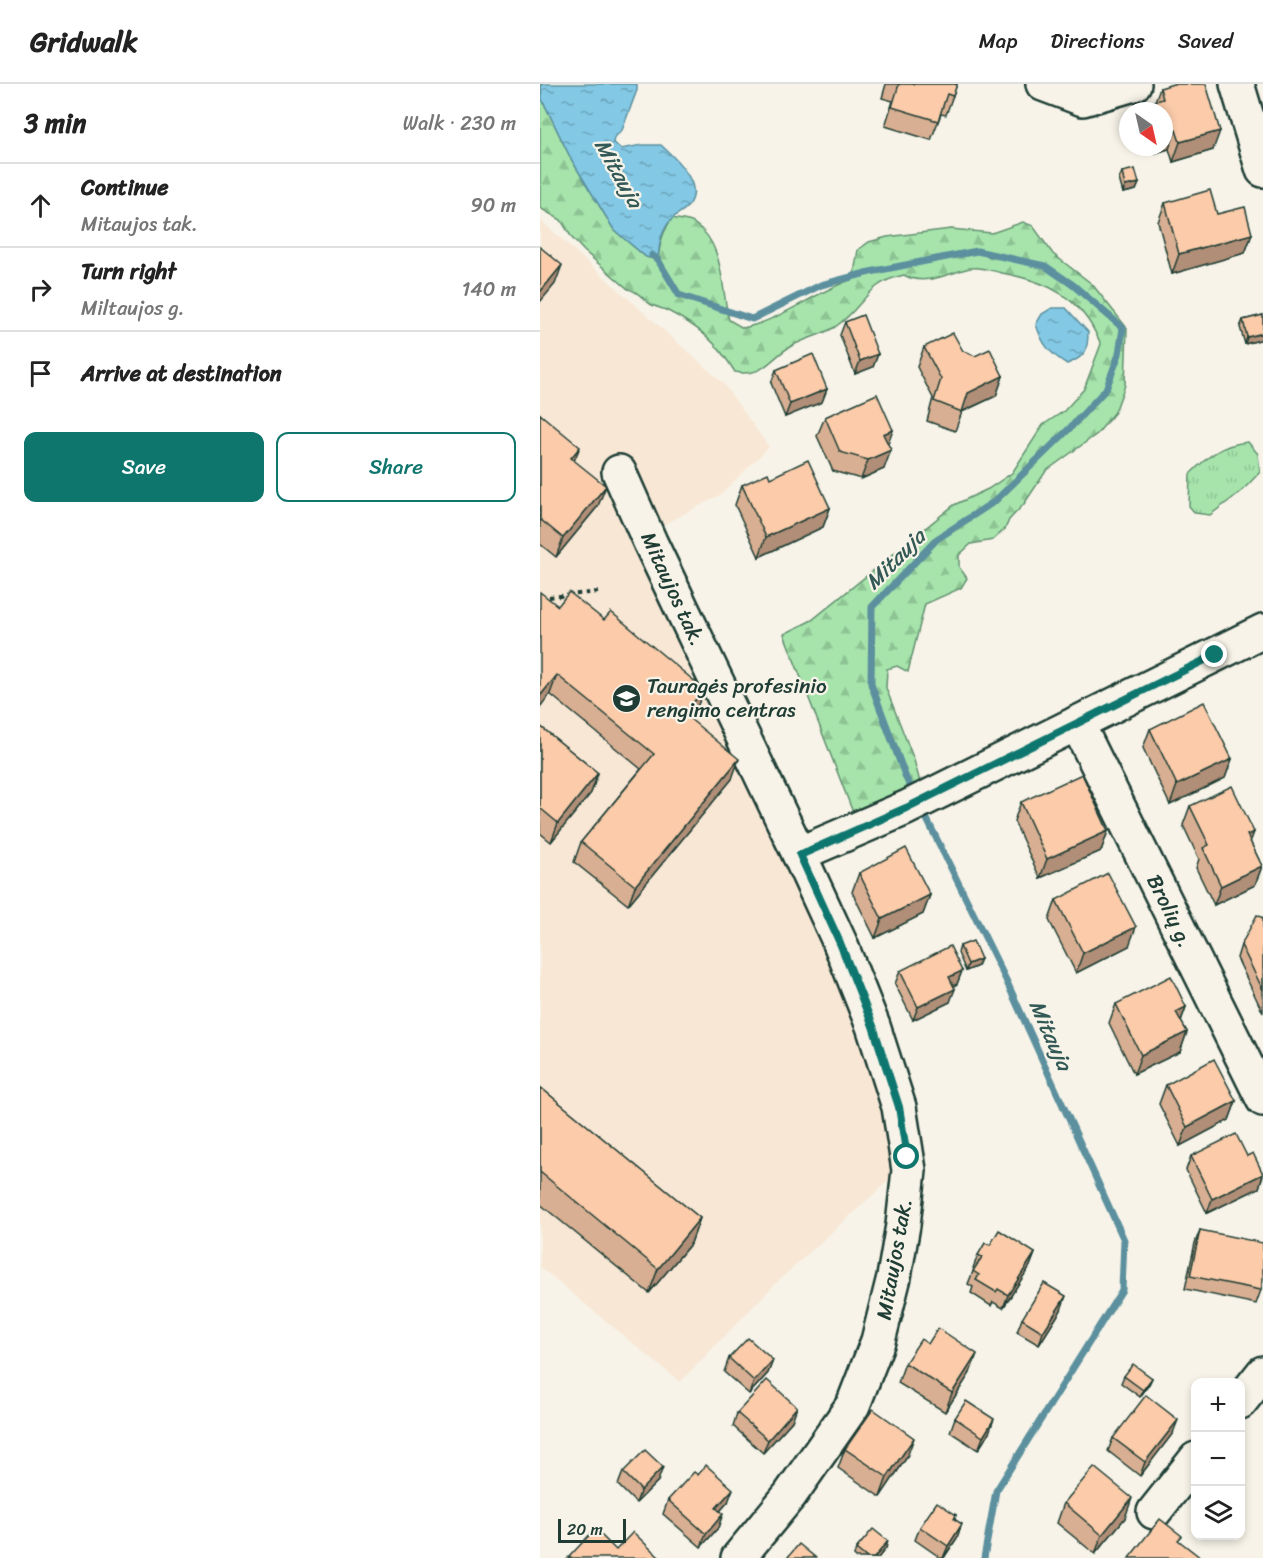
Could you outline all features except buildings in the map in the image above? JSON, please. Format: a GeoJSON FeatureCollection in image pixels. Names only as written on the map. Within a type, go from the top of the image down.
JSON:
{"type":"FeatureCollection","features":[{"type":"Feature","properties":{"kind":"street"},"geometry":{"type":"LineString","coordinates":[[1043,84],[1083,99],[1134,84]]}},
{"type":"Feature","properties":{"kind":"street"},"geometry":{"type":"LineString","coordinates":[[1237,84],[1263,170]]}},
{"type":"Feature","properties":{"kind":"street","name":"Mitaujos tak."},"geometry":{"type":"LineString","coordinates":[[619,472],[840,943],[873,1026],[899,1107],[909,1170],[894,1277],[878,1341],[853,1405],[790,1495],[738,1558]]}},
{"type":"Feature","properties":{"kind":"street"},"geometry":{"type":"LineString","coordinates":[[800,855],[918,802],[1263,631]]}},
{"type":"Feature","properties":{"kind":"street","name":"Brolių g."},"geometry":{"type":"LineString","coordinates":[[1077,723],[1263,1099]]}},
{"type":"Feature","properties":{"kind":"street"},"geometry":{"type":"LineString","coordinates":[[1245,1396],[1263,1373]]}},
{"type":"Feature","properties":{"kind":"street"},"geometry":{"type":"LineString","coordinates":[[1154,1512],[1191,1465]]}},
{"type":"Feature","properties":{"kind":"path"},"geometry":{"type":"LineString","coordinates":[[540,598],[598,592]]}},
{"type":"Feature","properties":{"kind":"shaded area","name":"Tauragės profesinio rengimo centras"},"geometry":{"type":"Polygon","coordinates":[[[540,220],[723,383],[769,447],[720,495],[637,539],[828,946],[887,1110],[897,1173],[777,1282],[680,1382],[540,1267],[540,220]]]}},
{"type":"Feature","properties":{"kind":"green space"},"geometry":{"type":"Polygon","coordinates":[[[540,84],[542,99],[571,159],[614,230],[646,257],[658,260],[662,238],[672,218],[695,224],[705,233],[717,255],[729,320],[743,328],[771,319],[853,279],[858,250],[869,242],[887,237],[951,229],[992,233],[1023,222],[1033,226],[1053,254],[1092,284],[1127,328],[1125,385],[1115,412],[1097,434],[1046,471],[1024,504],[1009,520],[1005,529],[993,540],[971,544],[959,555],[959,567],[967,578],[961,588],[925,604],[908,672],[897,666],[887,669],[886,688],[914,760],[921,786],[854,815],[784,634],[812,620],[954,505],[988,489],[1012,473],[1043,425],[1064,411],[1084,389],[1101,344],[1093,329],[1071,301],[1050,288],[1027,279],[978,268],[920,280],[904,275],[891,279],[873,290],[853,312],[835,327],[793,345],[759,370],[735,372],[714,343],[698,329],[666,310],[650,304],[628,289],[584,251],[572,238],[561,220],[540,208],[540,84]]]}},
{"type":"Feature","properties":{"kind":"green space"},"geometry":{"type":"Polygon","coordinates":[[[1248,442],[1258,454],[1260,472],[1242,491],[1210,515],[1195,513],[1189,506],[1190,474],[1216,452],[1230,445],[1248,442]]]}},
{"type":"Feature","properties":{"kind":"water"},"geometry":{"type":"Polygon","coordinates":[[[541,84],[637,84],[637,90],[622,130],[613,142],[621,149],[642,145],[661,145],[686,173],[693,190],[693,198],[688,206],[673,218],[663,232],[658,260],[646,257],[614,230],[571,159],[542,99],[541,84]]]}},
{"type":"Feature","properties":{"kind":"water"},"geometry":{"type":"Polygon","coordinates":[[[1052,308],[1066,308],[1088,332],[1084,353],[1067,364],[1047,347],[1036,324],[1042,314],[1052,308]]]}},
{"type":"Feature","properties":{"kind":"waterway","name":"Mitauja"},"geometry":{"type":"LineString","coordinates":[[652,255],[658,260],[679,295],[752,319],[821,285],[870,272],[977,251],[1045,266],[1073,285],[1123,328],[1119,354],[1106,389],[1072,426],[995,501],[937,539],[872,607],[871,684],[914,794]]}},
{"type":"Feature","properties":{"kind":"waterway","name":"Mitauja"},"geometry":{"type":"LineString","coordinates":[[922,809],[1006,980],[1124,1240],[1122,1290],[996,1491],[984,1558]]}},
{"type":"Feature","properties":{"kind":"place","name":"Tauragės profesinio rengimo centras"},"geometry":{"type":"Point","coordinates":[626,698]}},
{"type":"Feature","properties":{"kind":"route"},"geometry":{"type":"LineString","coordinates":[[907,1157],[899,1107],[873,1026],[840,943],[800,855],[906,808],[1215,655]]}}]}
